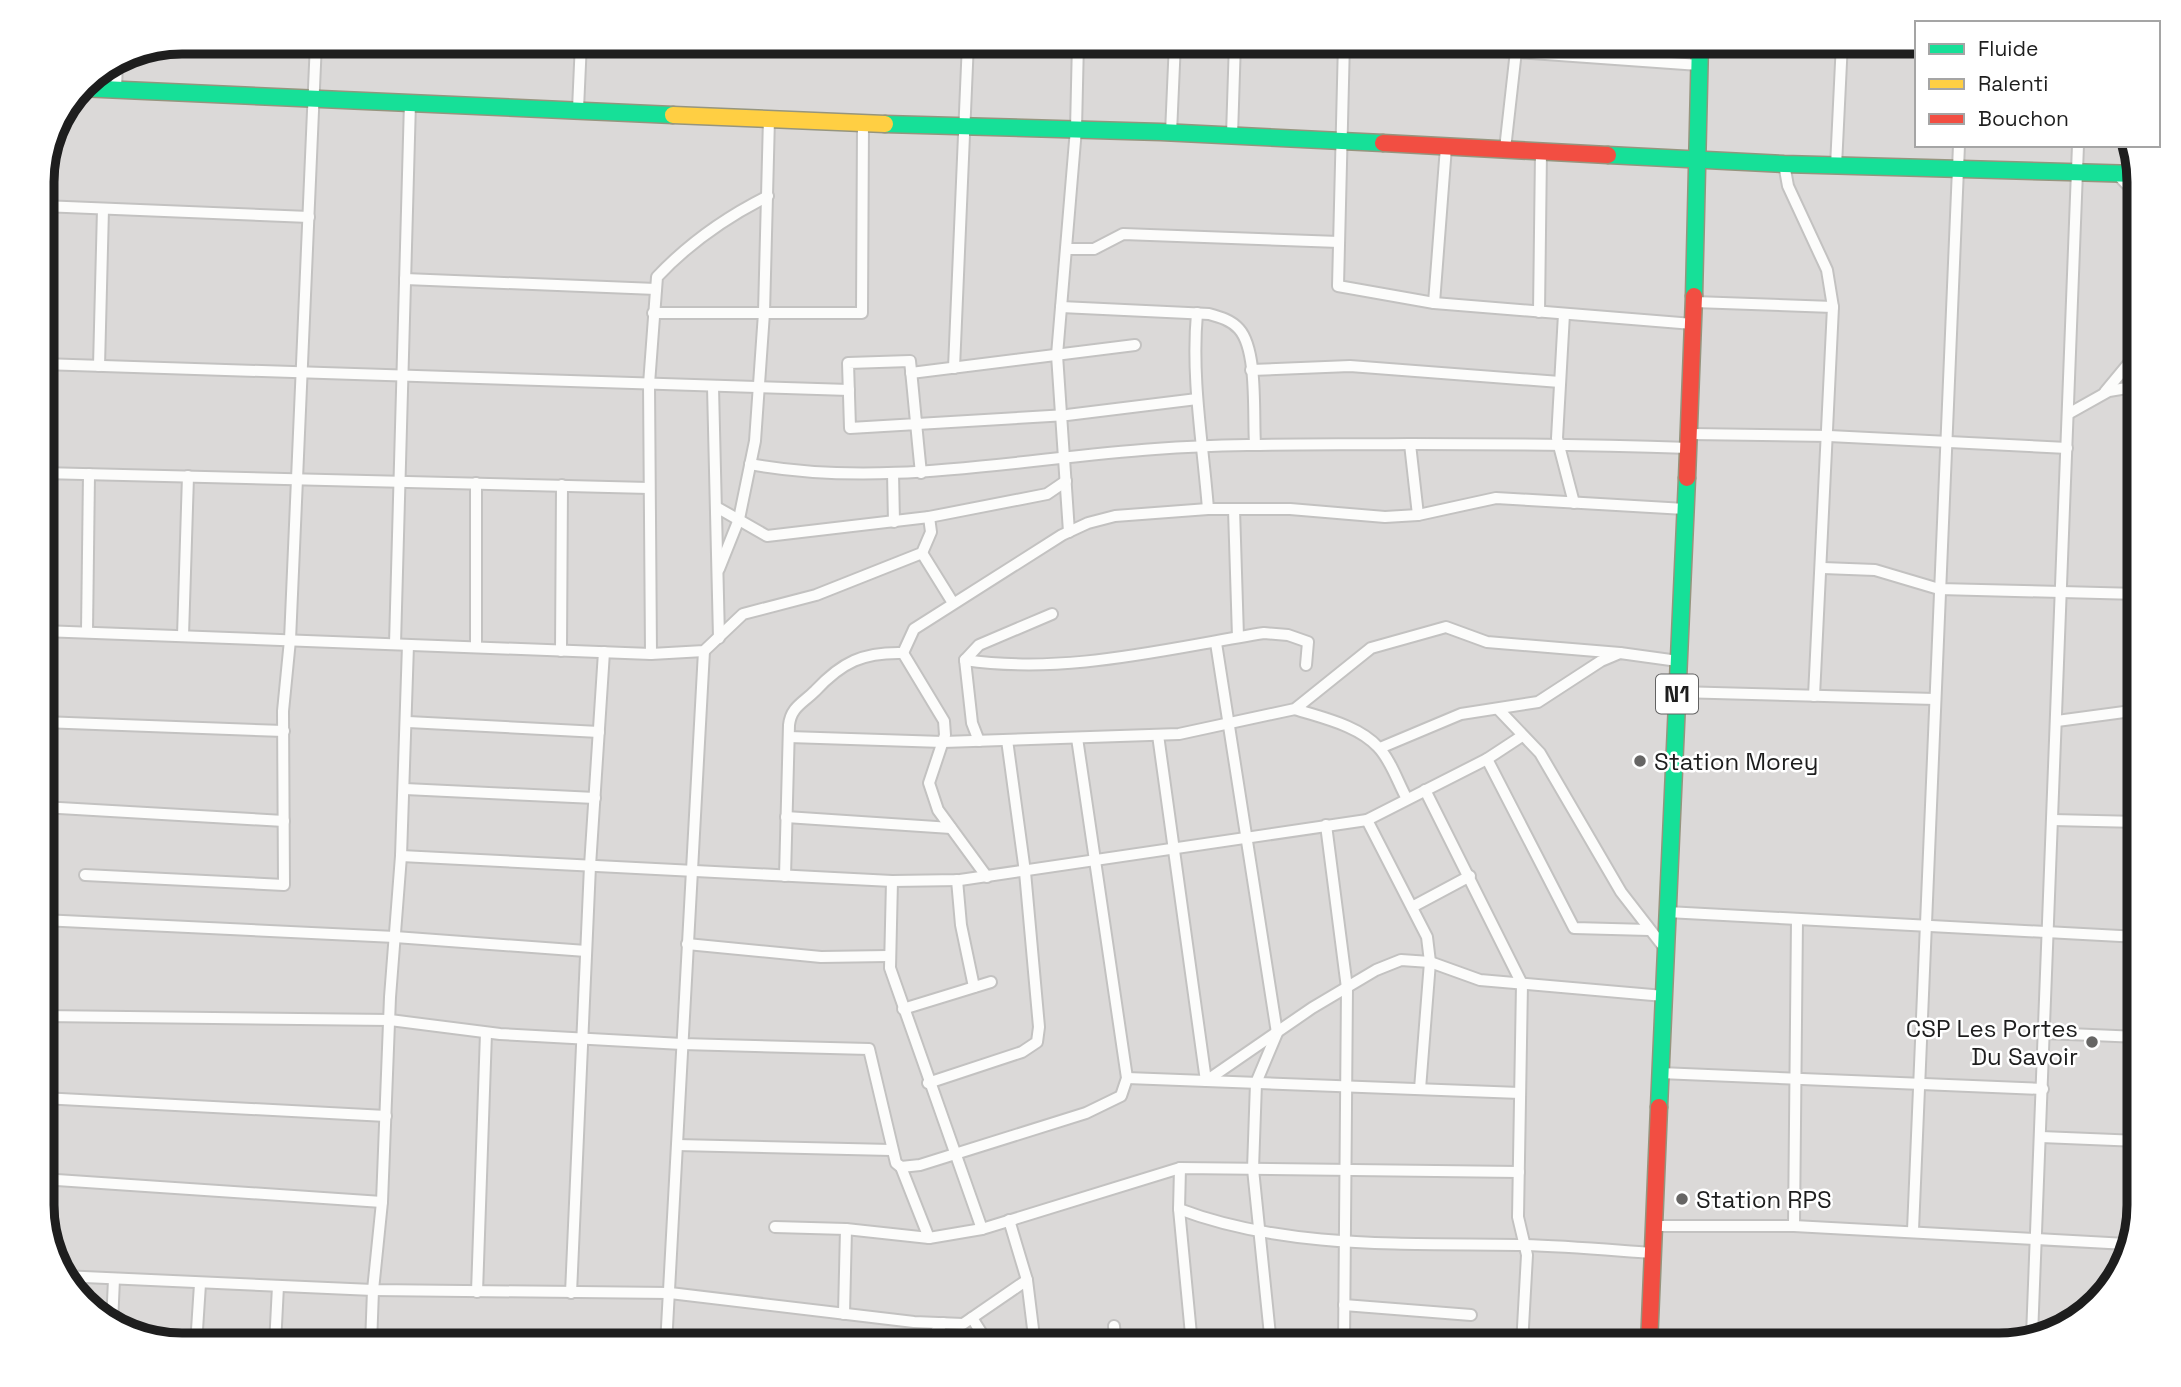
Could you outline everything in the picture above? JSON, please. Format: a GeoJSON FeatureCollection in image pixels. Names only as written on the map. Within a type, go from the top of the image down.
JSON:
{"type":"FeatureCollection","features":[{"type":"Feature","properties":{"kind":"street"},"geometry":{"type":"LineString","coordinates":[[1171,133],[1174,54]]}},
{"type":"Feature","properties":{"kind":"street"},"geometry":{"type":"LineString","coordinates":[[1231,135],[1234,54]]}},
{"type":"Feature","properties":{"kind":"street"},"geometry":{"type":"LineString","coordinates":[[1344,54],[1338,286],[1434,303],[1693,324]]}},
{"type":"Feature","properties":{"kind":"street"},"geometry":{"type":"LineString","coordinates":[[1505,149],[1516,54]]}},
{"type":"Feature","properties":{"kind":"street"},"geometry":{"type":"LineString","coordinates":[[1596,54],[1699,65]]}},
{"type":"Feature","properties":{"kind":"street","name":"N1"},"geometry":{"type":"LineString","coordinates":[[1649,1333],[1689,441],[1699,54]]}},
{"type":"Feature","properties":{"kind":"street"},"geometry":{"type":"LineString","coordinates":[[1836,166],[1841,54]]}},
{"type":"Feature","properties":{"kind":"street"},"geometry":{"type":"LineString","coordinates":[[85,875],[284,886],[284,731],[303,373],[315,55]]}},
{"type":"Feature","properties":{"kind":"street"},"geometry":{"type":"LineString","coordinates":[[578,109],[580,55]]}},
{"type":"Feature","properties":{"kind":"street"},"geometry":{"type":"LineString","coordinates":[[954,368],[967,55]]}},
{"type":"Feature","properties":{"kind":"street"},"geometry":{"type":"LineString","coordinates":[[1069,532],[1057,355],[1076,129],[1078,55]]}},
{"type":"Feature","properties":{"kind":"street"},"geometry":{"type":"LineString","coordinates":[[116,90],[117,72]]}},
{"type":"Feature","properties":{"kind":"street"},"geometry":{"type":"LineString","coordinates":[[95,89],[863,123],[1231,135],[1784,164],[2126,174]]}},
{"type":"Feature","properties":{"kind":"street"},"geometry":{"type":"LineString","coordinates":[[395,644],[410,102]]}},
{"type":"Feature","properties":{"kind":"street"},"geometry":{"type":"LineString","coordinates":[[719,569],[739,519],[750,464],[764,313],[769,118]]}},
{"type":"Feature","properties":{"kind":"street"},"geometry":{"type":"LineString","coordinates":[[653,313],[862,313],[863,123]]}},
{"type":"Feature","properties":{"kind":"street"},"geometry":{"type":"LineString","coordinates":[[1434,303],[1446,147]]}},
{"type":"Feature","properties":{"kind":"street"},"geometry":{"type":"LineString","coordinates":[[1913,1230],[1958,147]]}},
{"type":"Feature","properties":{"kind":"street"},"geometry":{"type":"LineString","coordinates":[[2032,1328],[2078,147]]}},
{"type":"Feature","properties":{"kind":"street"},"geometry":{"type":"LineString","coordinates":[[1539,312],[1541,152]]}},
{"type":"Feature","properties":{"kind":"street"},"geometry":{"type":"LineString","coordinates":[[1784,164],[1788,186],[1827,270],[1833,307],[1823,568],[1814,696]]}},
{"type":"Feature","properties":{"kind":"street"},"geometry":{"type":"LineString","coordinates":[[2116,173],[2127,184]]}},
{"type":"Feature","properties":{"kind":"street"},"geometry":{"type":"LineString","coordinates":[[651,654],[649,384],[657,276],[676,257],[744,208],[768,196]]}},
{"type":"Feature","properties":{"kind":"street"},"geometry":{"type":"LineString","coordinates":[[55,207],[309,217]]}},
{"type":"Feature","properties":{"kind":"street"},"geometry":{"type":"LineString","coordinates":[[99,366],[103,209]]}},
{"type":"Feature","properties":{"kind":"street"},"geometry":{"type":"LineString","coordinates":[[1066,248],[1094,249],[1123,234],[1339,242]]}},
{"type":"Feature","properties":{"kind":"street"},"geometry":{"type":"LineString","coordinates":[[405,279],[656,289]]}},
{"type":"Feature","properties":{"kind":"street"},"geometry":{"type":"LineString","coordinates":[[1694,302],[1833,307]]}},
{"type":"Feature","properties":{"kind":"street"},"geometry":{"type":"LineString","coordinates":[[1061,307],[1197,313],[1226,319],[1240,330],[1249,346],[1255,444]]}},
{"type":"Feature","properties":{"kind":"street"},"geometry":{"type":"LineString","coordinates":[[1197,313],[1194,349],[1208,509]]}},
{"type":"Feature","properties":{"kind":"street"},"geometry":{"type":"LineString","coordinates":[[1564,314],[1557,444],[1574,503]]}},
{"type":"Feature","properties":{"kind":"street"},"geometry":{"type":"LineString","coordinates":[[911,373],[1135,345]]}},
{"type":"Feature","properties":{"kind":"street"},"geometry":{"type":"LineString","coordinates":[[920,473],[916,424],[910,361],[848,363],[850,428],[916,424],[1061,416],[1197,399]]}},
{"type":"Feature","properties":{"kind":"street"},"geometry":{"type":"LineString","coordinates":[[55,364],[849,390]]}},
{"type":"Feature","properties":{"kind":"street"},"geometry":{"type":"LineString","coordinates":[[2104,393],[2127,365]]}},
{"type":"Feature","properties":{"kind":"street"},"geometry":{"type":"LineString","coordinates":[[1251,370],[1350,366],[1560,382]]}},
{"type":"Feature","properties":{"kind":"street"},"geometry":{"type":"LineString","coordinates":[[713,387],[718,508],[719,638]]}},
{"type":"Feature","properties":{"kind":"street"},"geometry":{"type":"LineString","coordinates":[[2068,414],[2104,393],[2127,388]]}},
{"type":"Feature","properties":{"kind":"street"},"geometry":{"type":"LineString","coordinates":[[750,464],[791,472],[893,474],[1203,446],[1557,444],[1829,436],[2067,447]]}},
{"type":"Feature","properties":{"kind":"street"},"geometry":{"type":"LineString","coordinates":[[1410,444],[1418,514]]}},
{"type":"Feature","properties":{"kind":"street"},"geometry":{"type":"LineString","coordinates":[[55,473],[649,488]]}},
{"type":"Feature","properties":{"kind":"street"},"geometry":{"type":"LineString","coordinates":[[87,632],[89,474]]}},
{"type":"Feature","properties":{"kind":"street"},"geometry":{"type":"LineString","coordinates":[[893,474],[894,523]]}},
{"type":"Feature","properties":{"kind":"street"},"geometry":{"type":"LineString","coordinates":[[183,636],[188,476]]}},
{"type":"Feature","properties":{"kind":"street"},"geometry":{"type":"LineString","coordinates":[[718,508],[767,536],[929,517],[1047,494],[1066,481]]}},
{"type":"Feature","properties":{"kind":"street"},"geometry":{"type":"LineString","coordinates":[[476,647],[477,483]]}},
{"type":"Feature","properties":{"kind":"street"},"geometry":{"type":"LineString","coordinates":[[561,651],[562,485]]}},
{"type":"Feature","properties":{"kind":"street"},"geometry":{"type":"LineString","coordinates":[[903,653],[914,629],[953,603],[1069,532],[1115,516],[1208,509],[1290,509],[1385,517],[1418,514],[1496,498],[1685,509]]}},
{"type":"Feature","properties":{"kind":"street"},"geometry":{"type":"LineString","coordinates":[[1234,509],[1238,637]]}},
{"type":"Feature","properties":{"kind":"street"},"geometry":{"type":"LineString","coordinates":[[55,631],[651,654],[704,651],[743,614],[816,595],[922,553],[932,532],[929,517]]}},
{"type":"Feature","properties":{"kind":"street"},"geometry":{"type":"LineString","coordinates":[[922,553],[953,603]]}},
{"type":"Feature","properties":{"kind":"street"},"geometry":{"type":"LineString","coordinates":[[1823,568],[1875,570],[1940,589],[2127,594]]}},
{"type":"Feature","properties":{"kind":"street"},"geometry":{"type":"LineString","coordinates":[[979,741],[972,723],[965,660],[979,645],[1052,614]]}},
{"type":"Feature","properties":{"kind":"street"},"geometry":{"type":"LineString","coordinates":[[789,737],[943,742],[1179,734],[1294,709],[1359,655],[1387,642],[1446,627],[1487,642],[1620,653],[1678,661]]}},
{"type":"Feature","properties":{"kind":"street"},"geometry":{"type":"LineString","coordinates":[[965,660],[1000,665],[1087,663],[1264,633],[1288,635],[1308,642],[1306,665]]}},
{"type":"Feature","properties":{"kind":"street"},"geometry":{"type":"LineString","coordinates":[[1216,643],[1249,838],[1277,1033],[1256,1083],[1253,1169],[1270,1333]]}},
{"type":"Feature","properties":{"kind":"street"},"geometry":{"type":"LineString","coordinates":[[371,1333],[382,1202],[390,1020],[405,789],[408,645]]}},
{"type":"Feature","properties":{"kind":"street"},"geometry":{"type":"LineString","coordinates":[[667,1333],[704,651]]}},
{"type":"Feature","properties":{"kind":"street"},"geometry":{"type":"LineString","coordinates":[[571,1293],[590,866],[604,652]]}},
{"type":"Feature","properties":{"kind":"street"},"geometry":{"type":"LineString","coordinates":[[785,876],[790,715],[832,672],[867,654],[903,653]]}},
{"type":"Feature","properties":{"kind":"street"},"geometry":{"type":"LineString","coordinates":[[903,653],[944,721],[943,742],[929,783],[938,810],[987,877]]}},
{"type":"Feature","properties":{"kind":"street"},"geometry":{"type":"LineString","coordinates":[[1380,748],[1461,714],[1538,702],[1601,661],[1620,653]]}},
{"type":"Feature","properties":{"kind":"street"},"geometry":{"type":"LineString","coordinates":[[1677,692],[1935,699]]}},
{"type":"Feature","properties":{"kind":"street"},"geometry":{"type":"LineString","coordinates":[[1294,709],[1361,733],[1380,748],[1407,799]]}},
{"type":"Feature","properties":{"kind":"street"},"geometry":{"type":"LineString","coordinates":[[1499,710],[1540,753],[1621,892],[1666,950]]}},
{"type":"Feature","properties":{"kind":"street"},"geometry":{"type":"LineString","coordinates":[[2057,721],[2127,712]]}},
{"type":"Feature","properties":{"kind":"street"},"geometry":{"type":"LineString","coordinates":[[55,722],[284,731]]}},
{"type":"Feature","properties":{"kind":"street"},"geometry":{"type":"LineString","coordinates":[[408,722],[599,732]]}},
{"type":"Feature","properties":{"kind":"street"},"geometry":{"type":"LineString","coordinates":[[1157,735],[1206,1081]]}},
{"type":"Feature","properties":{"kind":"street"},"geometry":{"type":"LineString","coordinates":[[401,856],[892,881],[987,877],[1367,820],[1487,759],[1522,736]]}},
{"type":"Feature","properties":{"kind":"street"},"geometry":{"type":"LineString","coordinates":[[901,1167],[920,1165],[955,1155],[1110,1103],[1121,1096],[1127,1078],[1077,738]]}},
{"type":"Feature","properties":{"kind":"street"},"geometry":{"type":"LineString","coordinates":[[928,1083],[1022,1052],[1037,1042],[1039,1027],[1025,872],[1007,740]]}},
{"type":"Feature","properties":{"kind":"street"},"geometry":{"type":"LineString","coordinates":[[1487,759],[1574,928],[1649,930]]}},
{"type":"Feature","properties":{"kind":"street"},"geometry":{"type":"LineString","coordinates":[[405,789],[595,798]]}},
{"type":"Feature","properties":{"kind":"street"},"geometry":{"type":"LineString","coordinates":[[1426,790],[1522,984],[1518,1217],[1525,1245],[1522,1333]]}},
{"type":"Feature","properties":{"kind":"street"},"geometry":{"type":"LineString","coordinates":[[55,808],[284,821]]}},
{"type":"Feature","properties":{"kind":"street"},"geometry":{"type":"LineString","coordinates":[[786,817],[951,828]]}},
{"type":"Feature","properties":{"kind":"street"},"geometry":{"type":"LineString","coordinates":[[1367,820],[1427,937],[1430,962],[1420,1089]]}},
{"type":"Feature","properties":{"kind":"street"},"geometry":{"type":"LineString","coordinates":[[2053,820],[2127,822]]}},
{"type":"Feature","properties":{"kind":"street"},"geometry":{"type":"LineString","coordinates":[[1326,825],[1346,988],[1344,1333]]}},
{"type":"Feature","properties":{"kind":"street"},"geometry":{"type":"LineString","coordinates":[[1412,907],[1470,876]]}},
{"type":"Feature","properties":{"kind":"street"},"geometry":{"type":"LineString","coordinates":[[957,880],[961,925],[974,987]]}},
{"type":"Feature","properties":{"kind":"street"},"geometry":{"type":"LineString","coordinates":[[892,881],[888,956],[928,1083],[982,1229]]}},
{"type":"Feature","properties":{"kind":"street"},"geometry":{"type":"LineString","coordinates":[[1667,912],[2127,936]]}},
{"type":"Feature","properties":{"kind":"street"},"geometry":{"type":"LineString","coordinates":[[1794,1226],[1797,919]]}},
{"type":"Feature","properties":{"kind":"street"},"geometry":{"type":"LineString","coordinates":[[55,921],[395,937],[586,951]]}},
{"type":"Feature","properties":{"kind":"street"},"geometry":{"type":"LineString","coordinates":[[687,944],[821,957],[888,956]]}},
{"type":"Feature","properties":{"kind":"street"},"geometry":{"type":"LineString","coordinates":[[1206,1081],[1346,988],[1392,962],[1430,962],[1480,980],[1664,996]]}},
{"type":"Feature","properties":{"kind":"street"},"geometry":{"type":"LineString","coordinates":[[903,1009],[991,982]]}},
{"type":"Feature","properties":{"kind":"street"},"geometry":{"type":"LineString","coordinates":[[55,1016],[390,1020],[486,1033],[682,1044],[869,1048],[891,1150],[901,1167],[929,1238]]}},
{"type":"Feature","properties":{"kind":"street"},"geometry":{"type":"LineString","coordinates":[[477,1292],[486,1033]]}},
{"type":"Feature","properties":{"kind":"street"},"geometry":{"type":"LineString","coordinates":[[2045,1033],[2127,1036]]}},
{"type":"Feature","properties":{"kind":"street"},"geometry":{"type":"LineString","coordinates":[[1660,1073],[2043,1089]]}},
{"type":"Feature","properties":{"kind":"street"},"geometry":{"type":"LineString","coordinates":[[1127,1078],[1520,1093]]}},
{"type":"Feature","properties":{"kind":"street"},"geometry":{"type":"LineString","coordinates":[[55,1099],[386,1116]]}},
{"type":"Feature","properties":{"kind":"street"},"geometry":{"type":"LineString","coordinates":[[2041,1137],[2127,1141]]}},
{"type":"Feature","properties":{"kind":"street"},"geometry":{"type":"LineString","coordinates":[[677,1145],[891,1150]]}},
{"type":"Feature","properties":{"kind":"street"},"geometry":{"type":"LineString","coordinates":[[775,1227],[846,1229],[929,1238],[982,1229],[1180,1168],[1519,1172]]}},
{"type":"Feature","properties":{"kind":"street"},"geometry":{"type":"LineString","coordinates":[[1180,1168],[1179,1209],[1191,1333]]}},
{"type":"Feature","properties":{"kind":"street"},"geometry":{"type":"LineString","coordinates":[[55,1180],[382,1202]]}},
{"type":"Feature","properties":{"kind":"street"},"geometry":{"type":"LineString","coordinates":[[1179,1209],[1208,1220],[1259,1231],[1345,1240],[1388,1244],[1525,1245],[1651,1254]]}},
{"type":"Feature","properties":{"kind":"street"},"geometry":{"type":"LineString","coordinates":[[1009,1220],[1027,1280],[1034,1333]]}},
{"type":"Feature","properties":{"kind":"street"},"geometry":{"type":"LineString","coordinates":[[1653,1226],[1794,1226],[1913,1230],[2121,1244]]}},
{"type":"Feature","properties":{"kind":"street"},"geometry":{"type":"LineString","coordinates":[[844,1314],[846,1229]]}},
{"type":"Feature","properties":{"kind":"street"},"geometry":{"type":"LineString","coordinates":[[77,1277],[373,1290],[670,1293],[844,1314],[963,1324],[1027,1280]]}},
{"type":"Feature","properties":{"kind":"street"},"geometry":{"type":"LineString","coordinates":[[113,1312],[114,1279]]}},
{"type":"Feature","properties":{"kind":"street"},"geometry":{"type":"LineString","coordinates":[[196,1333],[200,1284]]}},
{"type":"Feature","properties":{"kind":"street"},"geometry":{"type":"LineString","coordinates":[[276,1333],[278,1286]]}},
{"type":"Feature","properties":{"kind":"street"},"geometry":{"type":"LineString","coordinates":[[1344,1305],[1471,1315]]}},
{"type":"Feature","properties":{"kind":"street"},"geometry":{"type":"LineString","coordinates":[[972,1318],[981,1333]]}},
{"type":"Feature","properties":{"kind":"street"},"geometry":{"type":"LineString","coordinates":[[935,1333],[943,1323]]}},
{"type":"Feature","properties":{"kind":"street"},"geometry":{"type":"LineString","coordinates":[[1114,1326],[1115,1333]]}},
{"type":"Feature","properties":{"kind":"shaded area"},"geometry":{"type":"Polygon","coordinates":[[[1915,54],[1915,147],[2122,147],[2127,182],[2127,1205],[2120,1246],[2105,1276],[2083,1301],[2055,1320],[2016,1332],[1999,1333],[182,1333],[141,1326],[111,1311],[86,1289],[71,1269],[59,1238],[55,1213],[55,174],[64,133],[86,98],[118,71],[157,57],[1915,54]]]}},
{"type":"Feature","properties":{"kind":"traffic: fast"},"geometry":{"type":"LineString","coordinates":[[1694,296],[1700,54]]}},
{"type":"Feature","properties":{"kind":"traffic: fast"},"geometry":{"type":"LineString","coordinates":[[96,89],[673,115]]}},
{"type":"Feature","properties":{"kind":"traffic: fast"},"geometry":{"type":"LineString","coordinates":[[885,124],[1161,132],[1383,143]]}},
{"type":"Feature","properties":{"kind":"traffic: fast"},"geometry":{"type":"LineString","coordinates":[[1608,155],[1784,164],[2127,174]]}},
{"type":"Feature","properties":{"kind":"traffic: fast"},"geometry":{"type":"LineString","coordinates":[[1659,1107],[1687,478]]}},
{"type":"Feature","properties":{"kind":"traffic: slow"},"geometry":{"type":"LineString","coordinates":[[673,115],[885,124]]}},
{"type":"Feature","properties":{"kind":"traffic: jam"},"geometry":{"type":"LineString","coordinates":[[1383,143],[1608,155]]}},
{"type":"Feature","properties":{"kind":"traffic: jam"},"geometry":{"type":"LineString","coordinates":[[1687,478],[1694,296]]}},
{"type":"Feature","properties":{"kind":"traffic: jam"},"geometry":{"type":"LineString","coordinates":[[1650,1333],[1659,1107]]}},
{"type":"Feature","properties":{"kind":"place","name":"Station Morey"},"geometry":{"type":"Point","coordinates":[1640,761]}},
{"type":"Feature","properties":{"kind":"place","name":"CSP Les Portes Du Savoir"},"geometry":{"type":"Point","coordinates":[2092,1042]}},
{"type":"Feature","properties":{"kind":"place","name":"Station RPS"},"geometry":{"type":"Point","coordinates":[1682,1199]}}]}
